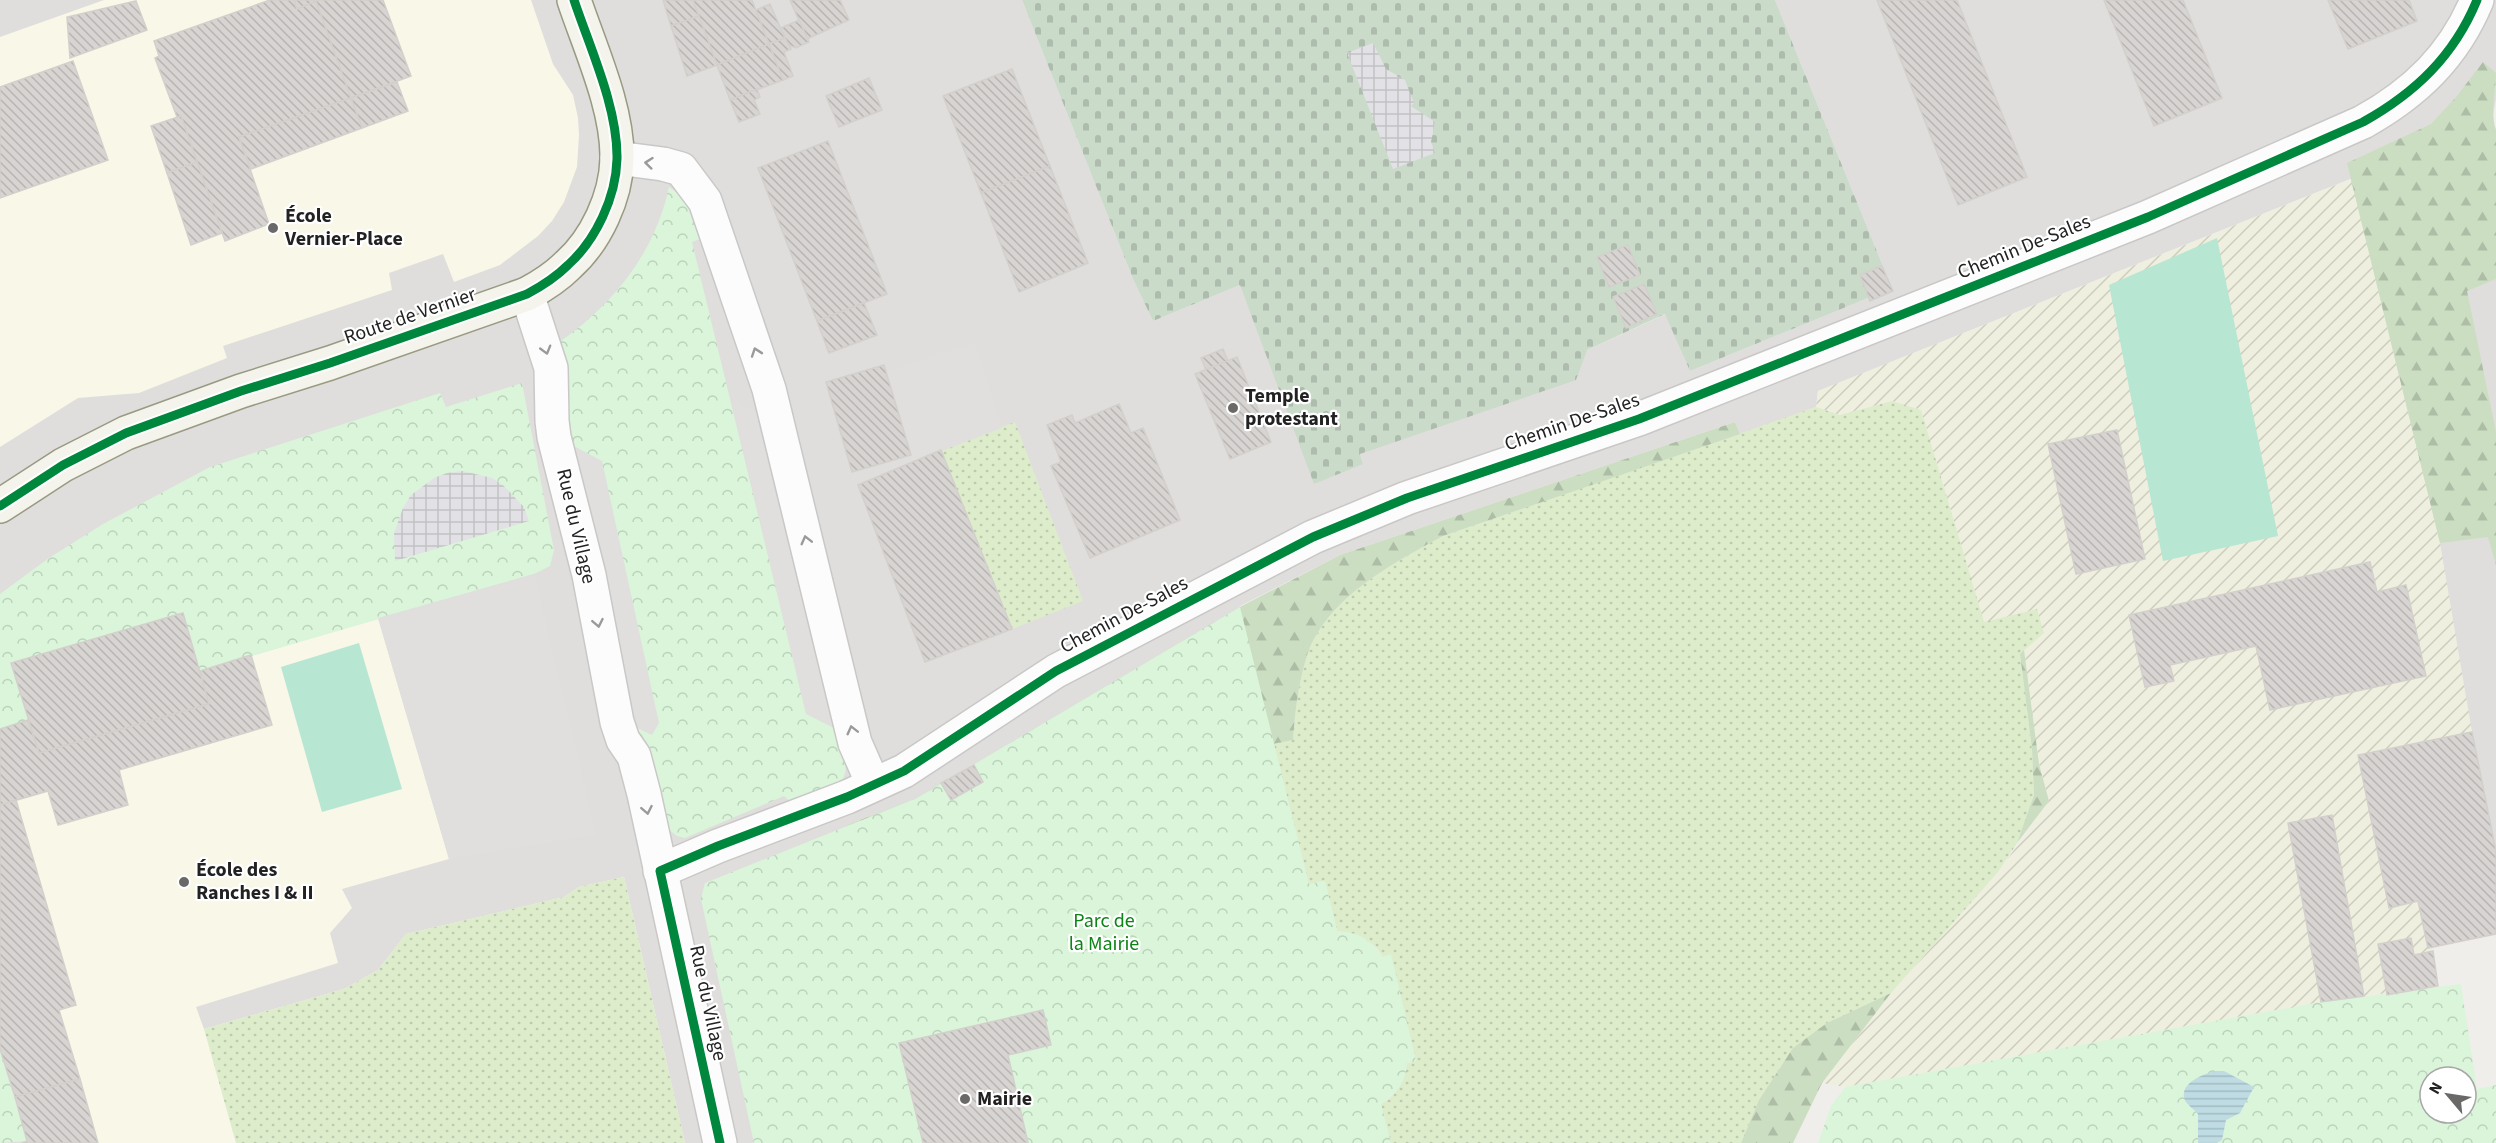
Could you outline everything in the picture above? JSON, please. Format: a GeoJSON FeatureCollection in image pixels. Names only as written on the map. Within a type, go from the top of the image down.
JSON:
{"type":"FeatureCollection","features":[{"type":"Feature","properties":{"kind":"street","name":"Route de Vernier"},"geometry":{"type":"LineString","coordinates":[[0,506],[63,465],[126,433],[241,391],[330,363],[527,294],[570,264],[594,231],[606,208],[617,158],[609,103],[574,0]]}},
{"type":"Feature","properties":{"kind":"street","name":"Chemin De-Sales"},"geometry":{"type":"LineString","coordinates":[[660,871],[718,846],[847,797],[904,771],[1056,671],[1313,537],[1407,498],[1639,419],[1779,364],[2148,217],[2363,122],[2412,91],[2441,62],[2458,37],[2477,0]]}},
{"type":"Feature","properties":{"kind":"street"},"geometry":{"type":"LineString","coordinates":[[617,158],[663,164],[681,169],[705,201],[769,389],[855,743],[873,784]]}},
{"type":"Feature","properties":{"kind":"street","name":"Rue du Village"},"geometry":{"type":"LineString","coordinates":[[527,294],[551,368],[552,421],[589,575],[617,722],[623,740],[634,756],[720,1143]]}},
{"type":"Feature","properties":{"kind":"shaded area"},"geometry":{"type":"Polygon","coordinates":[[[0,0],[1022,0],[1133,279],[1153,321],[1240,285],[1363,463],[1360,454],[1666,314],[1690,371],[1868,298],[1870,300],[1893,291],[1775,0],[2496,0],[2496,99],[2492,120],[2496,130],[2496,851],[2472,732],[2350,179],[1818,391],[1816,407],[1740,434],[1735,422],[1340,555],[1240,606],[1309,884],[1381,1104],[1391,1143],[0,1143],[0,0]]]}},
{"type":"Feature","properties":{"kind":"shaded area","name":"École Vernier-Place"},"geometry":{"type":"Polygon","coordinates":[[[104,0],[531,0],[553,64],[573,95],[578,118],[577,167],[564,202],[552,221],[538,236],[500,265],[454,282],[443,254],[389,273],[392,290],[223,346],[227,358],[139,393],[78,398],[0,447],[0,37],[104,0]]]}},
{"type":"Feature","properties":{"kind":"shaded area"},"geometry":{"type":"Polygon","coordinates":[[[1373,43],[1386,69],[1405,80],[1414,103],[1411,106],[1435,122],[1431,142],[1435,153],[1393,169],[1347,53],[1373,43]]]}},
{"type":"Feature","properties":{"kind":"shaded area"},"geometry":{"type":"Polygon","coordinates":[[[975,343],[1002,428],[913,462],[886,371],[975,343]]]}},
{"type":"Feature","properties":{"kind":"shaded area"},"geometry":{"type":"Polygon","coordinates":[[[732,402],[763,415],[838,730],[806,714],[732,402]]]}},
{"type":"Feature","properties":{"kind":"shaded area"},"geometry":{"type":"Polygon","coordinates":[[[570,444],[602,461],[659,723],[652,735],[627,723],[570,444]]]}},
{"type":"Feature","properties":{"kind":"shaded area"},"geometry":{"type":"Polygon","coordinates":[[[463,471],[492,478],[504,486],[524,507],[529,521],[395,561],[394,533],[403,508],[411,495],[434,478],[447,473],[463,471]]]}},
{"type":"Feature","properties":{"kind":"shaded area"},"geometry":{"type":"Polygon","coordinates":[[[534,574],[596,835],[449,859],[378,618],[534,574]]]}},
{"type":"Feature","properties":{"kind":"shaded area","name":"École des Ranches I & II"},"geometry":{"type":"Polygon","coordinates":[[[183,613],[201,671],[378,618],[449,859],[342,889],[352,908],[330,933],[338,963],[196,1007],[204,1029],[344,989],[378,970],[406,934],[564,897],[579,887],[624,877],[685,1143],[22,1143],[27,1141],[0,1051],[0,729],[28,720],[11,663],[183,613]]]}},
{"type":"Feature","properties":{"kind":"green space"},"geometry":{"type":"Polygon","coordinates":[[[1022,0],[1775,0],[1893,291],[1870,301],[1868,298],[1690,371],[1665,314],[1587,350],[1576,380],[1360,454],[1363,464],[1314,484],[1240,285],[1153,321],[1133,279],[1022,0]]]}},
{"type":"Feature","properties":{"kind":"green space"},"geometry":{"type":"Polygon","coordinates":[[[2483,62],[2496,73],[2493,110],[2496,130],[2496,279],[2467,291],[2496,432],[2496,565],[2488,537],[2440,543],[2347,163],[2431,124],[2456,97],[2483,62]]]}},
{"type":"Feature","properties":{"kind":"green space"},"geometry":{"type":"Polygon","coordinates":[[[2351,179],[2440,543],[2472,732],[2496,851],[2433,947],[2438,986],[2321,1002],[1845,1087],[1822,1083],[1891,993],[1998,872],[2049,801],[2039,764],[2024,650],[2044,633],[2037,610],[1984,623],[1921,410],[1892,401],[1840,415],[1816,407],[1818,391],[2351,179]]]}},
{"type":"Feature","properties":{"kind":"green space"},"geometry":{"type":"Polygon","coordinates":[[[669,187],[682,197],[690,209],[703,238],[692,242],[806,713],[838,730],[846,764],[844,778],[840,784],[792,803],[784,796],[685,838],[677,836],[664,826],[633,736],[570,444],[558,343],[597,312],[629,276],[653,234],[669,187]]]}},
{"type":"Feature","properties":{"kind":"green space"},"geometry":{"type":"Polygon","coordinates":[[[2217,238],[2278,536],[2163,561],[2109,285],[2217,238]]]}},
{"type":"Feature","properties":{"kind":"green space"},"geometry":{"type":"Polygon","coordinates":[[[522,383],[554,550],[550,566],[534,574],[200,671],[183,613],[11,663],[28,720],[0,729],[0,594],[49,558],[103,524],[210,467],[440,393],[446,407],[522,383]]]}},
{"type":"Feature","properties":{"kind":"green space"},"geometry":{"type":"Polygon","coordinates":[[[1892,401],[1921,410],[1984,622],[2037,609],[2044,633],[2020,654],[2032,749],[2034,795],[2017,843],[1998,872],[1891,993],[1827,1023],[1759,1100],[1741,1143],[1391,1143],[1381,1104],[1399,1087],[1407,1063],[1416,1061],[1390,955],[1383,957],[1376,947],[1337,931],[1325,881],[1309,884],[1273,743],[1293,740],[1297,699],[1306,659],[1315,638],[1328,618],[1344,601],[1382,571],[1443,536],[1816,407],[1840,415],[1892,401]]]}},
{"type":"Feature","properties":{"kind":"green space"},"geometry":{"type":"Polygon","coordinates":[[[1015,422],[1083,601],[1012,629],[941,450],[1015,422]]]}},
{"type":"Feature","properties":{"kind":"green space"},"geometry":{"type":"Polygon","coordinates":[[[1735,422],[1740,434],[1443,536],[1382,571],[1344,601],[1328,618],[1315,638],[1301,679],[1293,740],[845,826],[917,798],[1240,607],[1340,555],[1735,422]]]}},
{"type":"Feature","properties":{"kind":"green space","name":"Parc de la Mairie"},"geometry":{"type":"Polygon","coordinates":[[[1240,607],[1309,884],[1325,881],[1337,931],[1363,938],[1374,945],[1383,957],[1391,954],[1416,1061],[1407,1063],[1405,1076],[1400,1086],[1381,1104],[1391,1143],[754,1143],[701,899],[705,883],[917,798],[1240,607]]]}},
{"type":"Feature","properties":{"kind":"green space"},"geometry":{"type":"Polygon","coordinates":[[[359,643],[402,789],[322,812],[281,667],[359,643]]]}},
{"type":"Feature","properties":{"kind":"green space"},"geometry":{"type":"Polygon","coordinates":[[[2024,650],[2039,764],[2049,801],[2017,843],[2034,795],[2032,749],[2020,654],[2024,650]]]}},
{"type":"Feature","properties":{"kind":"green space"},"geometry":{"type":"Polygon","coordinates":[[[624,877],[685,1143],[236,1143],[204,1029],[344,989],[378,970],[406,934],[564,897],[579,887],[624,877]]]}},
{"type":"Feature","properties":{"kind":"green space"},"geometry":{"type":"Polygon","coordinates":[[[2461,984],[2473,1065],[2418,1065],[2418,1125],[2478,1125],[2478,1089],[2496,1085],[2496,1143],[1818,1143],[1831,1106],[1845,1087],[2321,1002],[2461,984]]]}},
{"type":"Feature","properties":{"kind":"green space"},"geometry":{"type":"Polygon","coordinates":[[[1891,993],[1822,1083],[1793,1143],[1741,1143],[1759,1100],[1793,1048],[1827,1023],[1891,993]]]}},
{"type":"Feature","properties":{"kind":"green space"},"geometry":{"type":"Polygon","coordinates":[[[0,1051],[27,1141],[0,1143],[0,1051]]]}},
{"type":"Feature","properties":{"kind":"water"},"geometry":{"type":"Polygon","coordinates":[[[2217,1071],[2224,1071],[2254,1087],[2240,1113],[2226,1120],[2222,1140],[2217,1143],[2198,1143],[2198,1114],[2186,1102],[2185,1089],[2194,1080],[2217,1071]]]}},
{"type":"Feature","properties":{"kind":"building"},"geometry":{"type":"Polygon","coordinates":[[[270,0],[294,0],[297,9],[316,1],[351,98],[239,137],[269,224],[225,241],[181,116],[177,117],[155,58],[159,56],[154,41],[270,0]]]}},
{"type":"Feature","properties":{"kind":"building"},"geometry":{"type":"Polygon","coordinates":[[[294,0],[383,0],[411,76],[351,98],[316,1],[297,9],[294,0]]]}},
{"type":"Feature","properties":{"kind":"building"},"geometry":{"type":"Polygon","coordinates":[[[663,0],[693,0],[699,16],[671,26],[663,0]]]}},
{"type":"Feature","properties":{"kind":"building"},"geometry":{"type":"Polygon","coordinates":[[[693,0],[752,0],[769,44],[717,65],[693,0]]]}},
{"type":"Feature","properties":{"kind":"building"},"geometry":{"type":"Polygon","coordinates":[[[790,0],[840,0],[849,20],[807,39],[790,0]]]}},
{"type":"Feature","properties":{"kind":"building"},"geometry":{"type":"Polygon","coordinates":[[[1877,0],[1957,0],[2027,177],[1958,205],[1877,0]]]}},
{"type":"Feature","properties":{"kind":"building"},"geometry":{"type":"Polygon","coordinates":[[[2104,0],[2183,0],[2222,98],[2154,126],[2104,0]]]}},
{"type":"Feature","properties":{"kind":"building"},"geometry":{"type":"Polygon","coordinates":[[[2328,0],[2409,0],[2417,21],[2348,49],[2328,0]]]}},
{"type":"Feature","properties":{"kind":"building"},"geometry":{"type":"Polygon","coordinates":[[[136,1],[147,30],[70,58],[67,17],[136,1]]]}},
{"type":"Feature","properties":{"kind":"building"},"geometry":{"type":"Polygon","coordinates":[[[770,4],[785,38],[769,44],[756,10],[770,4]]]}},
{"type":"Feature","properties":{"kind":"building"},"geometry":{"type":"Polygon","coordinates":[[[699,16],[717,65],[687,76],[671,26],[699,16]]]}},
{"type":"Feature","properties":{"kind":"building"},"geometry":{"type":"Polygon","coordinates":[[[799,20],[809,42],[796,48],[788,45],[781,28],[799,20]]]}},
{"type":"Feature","properties":{"kind":"building"},"geometry":{"type":"Polygon","coordinates":[[[785,38],[791,49],[784,52],[793,76],[783,80],[769,44],[785,38]]]}},
{"type":"Feature","properties":{"kind":"building"},"geometry":{"type":"Polygon","coordinates":[[[769,44],[783,80],[730,100],[717,65],[769,44]]]}},
{"type":"Feature","properties":{"kind":"building"},"geometry":{"type":"Polygon","coordinates":[[[73,61],[108,160],[0,198],[0,87],[73,61]]]}},
{"type":"Feature","properties":{"kind":"building"},"geometry":{"type":"Polygon","coordinates":[[[1012,69],[1050,166],[981,193],[943,96],[1012,69]]]}},
{"type":"Feature","properties":{"kind":"building"},"geometry":{"type":"Polygon","coordinates":[[[869,78],[882,110],[839,127],[826,96],[869,78]]]}},
{"type":"Feature","properties":{"kind":"building"},"geometry":{"type":"Polygon","coordinates":[[[397,82],[408,111],[362,128],[351,98],[397,82]]]}},
{"type":"Feature","properties":{"kind":"building"},"geometry":{"type":"Polygon","coordinates":[[[757,89],[760,97],[754,100],[760,114],[739,122],[730,100],[757,89]]]}},
{"type":"Feature","properties":{"kind":"building"},"geometry":{"type":"Polygon","coordinates":[[[351,98],[362,128],[251,169],[239,137],[351,98]]]}},
{"type":"Feature","properties":{"kind":"building"},"geometry":{"type":"Polygon","coordinates":[[[181,116],[197,162],[167,173],[151,126],[181,116]]]}},
{"type":"Feature","properties":{"kind":"building"},"geometry":{"type":"Polygon","coordinates":[[[828,141],[887,294],[817,321],[758,168],[828,141]]]}},
{"type":"Feature","properties":{"kind":"building"},"geometry":{"type":"Polygon","coordinates":[[[197,162],[222,233],[191,245],[167,173],[197,162]]]}},
{"type":"Feature","properties":{"kind":"building"},"geometry":{"type":"Polygon","coordinates":[[[1050,166],[1088,263],[1019,292],[981,193],[1050,166]]]}},
{"type":"Feature","properties":{"kind":"building"},"geometry":{"type":"Polygon","coordinates":[[[1628,245],[1640,275],[1609,287],[1597,257],[1628,245]]]}},
{"type":"Feature","properties":{"kind":"building"},"geometry":{"type":"Polygon","coordinates":[[[1882,266],[1893,291],[1870,301],[1860,275],[1882,266]]]}},
{"type":"Feature","properties":{"kind":"building"},"geometry":{"type":"Polygon","coordinates":[[[1644,284],[1657,314],[1626,328],[1613,297],[1644,284]]]}},
{"type":"Feature","properties":{"kind":"building"},"geometry":{"type":"Polygon","coordinates":[[[864,303],[877,335],[829,353],[817,321],[864,303]]]}},
{"type":"Feature","properties":{"kind":"building"},"geometry":{"type":"Polygon","coordinates":[[[1223,349],[1228,361],[1206,370],[1201,358],[1223,349]]]}},
{"type":"Feature","properties":{"kind":"building","name":"Temple protestant"},"geometry":{"type":"Polygon","coordinates":[[[1237,357],[1271,442],[1230,459],[1195,374],[1237,357]]]}},
{"type":"Feature","properties":{"kind":"building"},"geometry":{"type":"Polygon","coordinates":[[[884,365],[911,455],[852,472],[826,382],[884,365]]]}},
{"type":"Feature","properties":{"kind":"building"},"geometry":{"type":"Polygon","coordinates":[[[1119,404],[1131,433],[1143,428],[1180,520],[1090,558],[1051,466],[1061,462],[1047,425],[1072,415],[1075,423],[1119,404]]]}},
{"type":"Feature","properties":{"kind":"building"},"geometry":{"type":"Polygon","coordinates":[[[2117,430],[2145,559],[2076,574],[2048,444],[2117,430]]]}},
{"type":"Feature","properties":{"kind":"building"},"geometry":{"type":"Polygon","coordinates":[[[941,450],[1012,629],[925,662],[858,485],[941,450]]]}},
{"type":"Feature","properties":{"kind":"building"},"geometry":{"type":"Polygon","coordinates":[[[2370,562],[2377,592],[2406,585],[2426,676],[2270,710],[2256,646],[2170,665],[2174,681],[2145,687],[2129,615],[2370,562]]]}},
{"type":"Feature","properties":{"kind":"building"},"geometry":{"type":"Polygon","coordinates":[[[183,613],[209,704],[39,753],[11,663],[183,613]]]}},
{"type":"Feature","properties":{"kind":"building"},"geometry":{"type":"Polygon","coordinates":[[[251,655],[272,725],[119,770],[128,805],[58,825],[48,791],[0,805],[0,729],[28,720],[39,753],[209,704],[200,671],[251,655]]]}},
{"type":"Feature","properties":{"kind":"building"},"geometry":{"type":"Polygon","coordinates":[[[2472,732],[2496,851],[2496,934],[2428,948],[2418,901],[2389,908],[2358,755],[2472,732]]]}},
{"type":"Feature","properties":{"kind":"building"},"geometry":{"type":"Polygon","coordinates":[[[974,765],[983,782],[951,800],[941,783],[974,765]]]}},
{"type":"Feature","properties":{"kind":"building"},"geometry":{"type":"Polygon","coordinates":[[[16,800],[76,1005],[59,1010],[80,1079],[15,1097],[0,1049],[0,805],[16,800]]]}},
{"type":"Feature","properties":{"kind":"building"},"geometry":{"type":"Polygon","coordinates":[[[2332,815],[2364,996],[2321,1002],[2288,823],[2332,815]]]}},
{"type":"Feature","properties":{"kind":"building"},"geometry":{"type":"Polygon","coordinates":[[[2411,938],[2414,955],[2433,951],[2438,986],[2387,995],[2378,944],[2411,938]]]}},
{"type":"Feature","properties":{"kind":"building","name":"Mairie"},"geometry":{"type":"Polygon","coordinates":[[[1043,1010],[1051,1045],[1008,1055],[1028,1143],[923,1143],[899,1043],[1043,1010]]]}},
{"type":"Feature","properties":{"kind":"building"},"geometry":{"type":"Polygon","coordinates":[[[80,1079],[98,1143],[22,1143],[27,1141],[15,1097],[80,1079]]]}},
{"type":"Feature","properties":{"kind":"cycle path"},"geometry":{"type":"LineString","coordinates":[[0,506],[63,465],[126,433],[241,391],[330,363],[527,294],[549,281],[563,269],[578,255],[603,217],[613,188],[617,159],[616,139],[608,99],[574,0]]}},
{"type":"Feature","properties":{"kind":"cycle path"},"geometry":{"type":"LineString","coordinates":[[720,1143],[660,871],[718,846],[847,797],[904,771],[1056,671],[1313,537],[1407,498],[1639,419],[2148,217],[2363,122],[2400,99],[2431,71],[2457,39],[2477,0]]}},
{"type":"Feature","properties":{"kind":"place","name":"École Vernier-Place"},"geometry":{"type":"Point","coordinates":[273,228]}},
{"type":"Feature","properties":{"kind":"place","name":"Temple protestant"},"geometry":{"type":"Point","coordinates":[1233,408]}},
{"type":"Feature","properties":{"kind":"place","name":"École des Ranches I & II"},"geometry":{"type":"Point","coordinates":[184,882]}},
{"type":"Feature","properties":{"kind":"place","name":"Mairie"},"geometry":{"type":"Point","coordinates":[965,1099]}}]}
